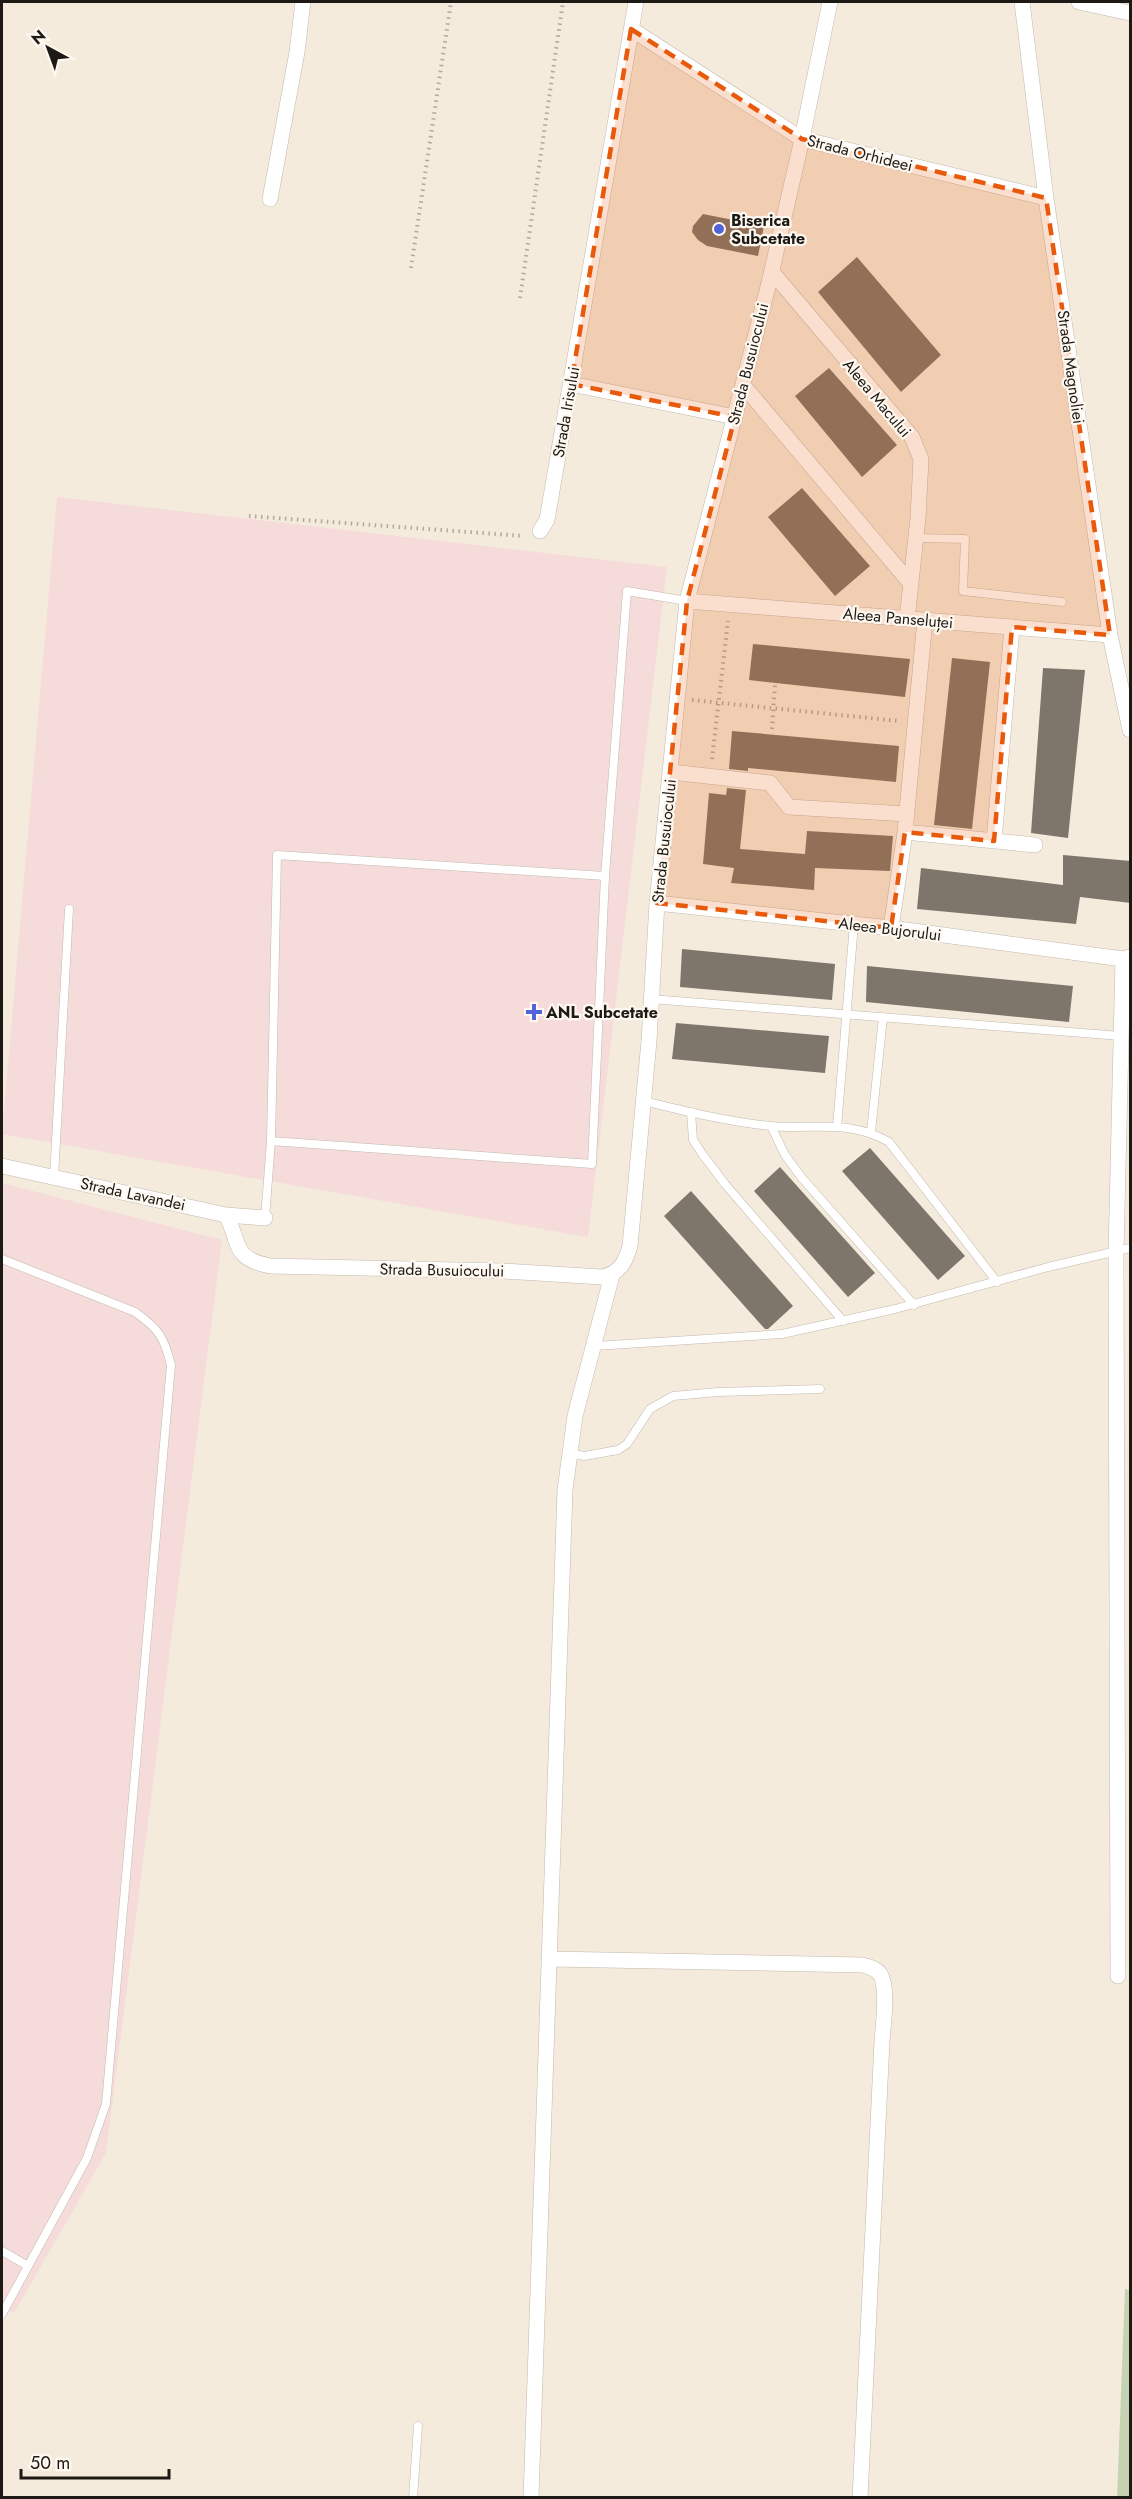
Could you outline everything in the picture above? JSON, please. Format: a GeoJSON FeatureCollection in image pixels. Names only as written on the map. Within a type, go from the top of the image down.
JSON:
{"type":"FeatureCollection","features":[{"type":"Feature","properties":{"kind":"street"},"geometry":{"type":"LineString","coordinates":[[270,199],[297,52],[303,2]]}},
{"type":"Feature","properties":{"kind":"street","name":"Strada Irisului"},"geometry":{"type":"LineString","coordinates":[[540,531],[547,520],[636,2]]}},
{"type":"Feature","properties":{"kind":"street","name":"Strada Busuiocului"},"geometry":{"type":"LineString","coordinates":[[226,1215],[235,1243],[246,1257],[255,1263],[270,1266],[503,1271],[602,1277],[612,1275],[621,1269],[630,1246],[644,1101],[657,903],[687,601],[771,272],[802,139],[830,2]]}},
{"type":"Feature","properties":{"kind":"street","name":"Strada Magnoliei"},"geometry":{"type":"LineString","coordinates":[[1022,2],[1046,198],[1110,635],[1131,730]]}},
{"type":"Feature","properties":{"kind":"street"},"geometry":{"type":"LineString","coordinates":[[1079,2],[1131,13]]}},
{"type":"Feature","properties":{"kind":"street","name":"Strada Orhideei"},"geometry":{"type":"LineString","coordinates":[[631,29],[802,139],[1046,198]]}},
{"type":"Feature","properties":{"kind":"street","name":"Aleea Macului"},"geometry":{"type":"LineString","coordinates":[[771,272],[912,437],[921,459],[916,538],[907,619]]}},
{"type":"Feature","properties":{"kind":"street"},"geometry":{"type":"LineString","coordinates":[[571,384],[735,417]]}},
{"type":"Feature","properties":{"kind":"street"},"geometry":{"type":"LineString","coordinates":[[743,385],[911,584]]}},
{"type":"Feature","properties":{"kind":"street","name":"Aleea Panseluței"},"geometry":{"type":"LineString","coordinates":[[687,601],[1110,635]]}},
{"type":"Feature","properties":{"kind":"street"},"geometry":{"type":"LineString","coordinates":[[891,928],[907,814],[925,620]]}},
{"type":"Feature","properties":{"kind":"street"},"geometry":{"type":"LineString","coordinates":[[994,841],[1012,627]]}},
{"type":"Feature","properties":{"kind":"street"},"geometry":{"type":"LineString","coordinates":[[671,772],[770,783],[789,807],[907,814]]}},
{"type":"Feature","properties":{"kind":"street"},"geometry":{"type":"LineString","coordinates":[[905,832],[1035,845]]}},
{"type":"Feature","properties":{"kind":"street","name":"Aleea Bujorului"},"geometry":{"type":"LineString","coordinates":[[657,903],[891,928],[1127,958]]}},
{"type":"Feature","properties":{"kind":"street"},"geometry":{"type":"LineString","coordinates":[[1118,1976],[1123,1250],[1121,1036],[1127,958]]}},
{"type":"Feature","properties":{"kind":"street","name":"Strada Lavandei"},"geometry":{"type":"LineString","coordinates":[[2,1166],[226,1215],[265,1218]]}},
{"type":"Feature","properties":{"kind":"street"},"geometry":{"type":"LineString","coordinates":[[531,2498],[565,1490],[575,1416],[612,1275]]}},
{"type":"Feature","properties":{"kind":"street"},"geometry":{"type":"LineString","coordinates":[[550,1959],[863,1965],[880,1974],[884,1988],[860,2498]]}},
{"type":"Feature","properties":{"kind":"lane"},"geometry":{"type":"LineString","coordinates":[[916,538],[965,539],[963,591],[1062,602]]}},
{"type":"Feature","properties":{"kind":"lane"},"geometry":{"type":"LineString","coordinates":[[271,1141],[592,1164],[605,876],[627,591],[687,601]]}},
{"type":"Feature","properties":{"kind":"lane"},"geometry":{"type":"LineString","coordinates":[[265,1218],[271,1141],[277,855],[605,876]]}},
{"type":"Feature","properties":{"kind":"lane"},"geometry":{"type":"LineString","coordinates":[[54,1177],[69,909]]}},
{"type":"Feature","properties":{"kind":"lane"},"geometry":{"type":"LineString","coordinates":[[837,1126],[854,924]]}},
{"type":"Feature","properties":{"kind":"lane"},"geometry":{"type":"LineString","coordinates":[[651,999],[1121,1036]]}},
{"type":"Feature","properties":{"kind":"lane"},"geometry":{"type":"LineString","coordinates":[[871,1132],[883,1017]]}},
{"type":"Feature","properties":{"kind":"lane"},"geometry":{"type":"LineString","coordinates":[[644,1101],[691,1113],[771,1126],[837,1126],[871,1132],[889,1142],[997,1282]]}},
{"type":"Feature","properties":{"kind":"lane"},"geometry":{"type":"LineString","coordinates":[[691,1113],[693,1140],[703,1155],[843,1321]]}},
{"type":"Feature","properties":{"kind":"lane"},"geometry":{"type":"LineString","coordinates":[[771,1126],[785,1155],[802,1178],[914,1305]]}},
{"type":"Feature","properties":{"kind":"lane"},"geometry":{"type":"LineString","coordinates":[[595,1346],[782,1334],[914,1305],[1048,1267],[1123,1250]]}},
{"type":"Feature","properties":{"kind":"lane"},"geometry":{"type":"LineString","coordinates":[[2,1259],[135,1312],[149,1321],[164,1339],[171,1365],[106,2104],[87,2158],[2,2314]]}},
{"type":"Feature","properties":{"kind":"lane"},"geometry":{"type":"LineString","coordinates":[[570,1453],[584,1456],[618,1450],[627,1444],[650,1409],[673,1396],[820,1389]]}},
{"type":"Feature","properties":{"kind":"lane"},"geometry":{"type":"LineString","coordinates":[[2,2251],[28,2266]]}},
{"type":"Feature","properties":{"kind":"lane"},"geometry":{"type":"LineString","coordinates":[[413,2498],[418,2426]]}},
{"type":"Feature","properties":{"kind":"path"},"geometry":{"type":"LineString","coordinates":[[411,268],[451,2]]}},
{"type":"Feature","properties":{"kind":"path"},"geometry":{"type":"LineString","coordinates":[[520,298],[563,2]]}},
{"type":"Feature","properties":{"kind":"path"},"geometry":{"type":"LineString","coordinates":[[249,516],[527,536],[540,531]]}},
{"type":"Feature","properties":{"kind":"path"},"geometry":{"type":"LineString","coordinates":[[710,775],[730,604]]}},
{"type":"Feature","properties":{"kind":"path"},"geometry":{"type":"LineString","coordinates":[[772,729],[775,684]]}},
{"type":"Feature","properties":{"kind":"path"},"geometry":{"type":"LineString","coordinates":[[677,699],[915,723]]}},
{"type":"Feature","properties":{"kind":"highlighted area"},"geometry":{"type":"Polygon","coordinates":[[[631,29],[802,139],[1046,198],[1110,635],[1012,627],[994,841],[905,832],[891,928],[657,903],[687,601],[735,417],[571,384],[631,29]]]}},
{"type":"Feature","properties":{"kind":"shaded area"},"geometry":{"type":"Polygon","coordinates":[[[57,497],[667,567],[588,1237],[2,1134],[57,497]]]}},
{"type":"Feature","properties":{"kind":"shaded area"},"geometry":{"type":"Polygon","coordinates":[[[2,1183],[222,1240],[106,2153],[14,2313],[2,2306],[2,1183]]]}},
{"type":"Feature","properties":{"kind":"green space"},"geometry":{"type":"Polygon","coordinates":[[[1125,2289],[1130,2290],[1130,2497],[1117,2498],[1125,2289]]]}},
{"type":"Feature","properties":{"kind":"building"},"geometry":{"type":"Polygon","coordinates":[[[703,214],[764,226],[758,256],[707,246],[698,240],[692,232],[693,226],[703,214]]]}},
{"type":"Feature","properties":{"kind":"building"},"geometry":{"type":"Polygon","coordinates":[[[857,257],[941,355],[901,392],[818,292],[857,257]]]}},
{"type":"Feature","properties":{"kind":"building"},"geometry":{"type":"Polygon","coordinates":[[[829,368],[897,445],[862,477],[795,396],[829,368]]]}},
{"type":"Feature","properties":{"kind":"building"},"geometry":{"type":"Polygon","coordinates":[[[802,488],[870,566],[835,596],[768,517],[802,488]]]}},
{"type":"Feature","properties":{"kind":"building"},"geometry":{"type":"Polygon","coordinates":[[[753,644],[910,659],[905,697],[749,680],[753,644]]]}},
{"type":"Feature","properties":{"kind":"building"},"geometry":{"type":"Polygon","coordinates":[[[952,658],[990,662],[972,829],[934,825],[952,658]]]}},
{"type":"Feature","properties":{"kind":"building"},"geometry":{"type":"Polygon","coordinates":[[[1043,668],[1085,670],[1068,838],[1031,833],[1043,668]]]}},
{"type":"Feature","properties":{"kind":"building"},"geometry":{"type":"Polygon","coordinates":[[[732,731],[899,746],[896,782],[748,768],[748,771],[729,769],[732,731]]]}},
{"type":"Feature","properties":{"kind":"building"},"geometry":{"type":"Polygon","coordinates":[[[727,788],[746,790],[740,849],[805,854],[807,831],[893,836],[890,871],[815,868],[814,890],[731,883],[734,868],[703,864],[709,793],[726,795],[727,788]]]}},
{"type":"Feature","properties":{"kind":"building"},"geometry":{"type":"Polygon","coordinates":[[[1063,855],[1131,861],[1131,903],[1080,897],[1076,924],[917,909],[921,868],[1063,885],[1063,855]]]}},
{"type":"Feature","properties":{"kind":"building"},"geometry":{"type":"Polygon","coordinates":[[[682,949],[835,964],[832,1000],[680,987],[682,949]]]}},
{"type":"Feature","properties":{"kind":"building"},"geometry":{"type":"Polygon","coordinates":[[[867,966],[1073,986],[1069,1022],[866,1002],[867,966]]]}},
{"type":"Feature","properties":{"kind":"building"},"geometry":{"type":"Polygon","coordinates":[[[676,1023],[829,1036],[825,1073],[672,1059],[676,1023]]]}},
{"type":"Feature","properties":{"kind":"building"},"geometry":{"type":"Polygon","coordinates":[[[870,1148],[965,1256],[938,1280],[842,1171],[870,1148]]]}},
{"type":"Feature","properties":{"kind":"building"},"geometry":{"type":"Polygon","coordinates":[[[780,1167],[875,1273],[848,1297],[754,1191],[780,1167]]]}},
{"type":"Feature","properties":{"kind":"building"},"geometry":{"type":"Polygon","coordinates":[[[691,1191],[793,1306],[768,1329],[765,1329],[664,1216],[691,1191]]]}},
{"type":"Feature","properties":{"kind":"place","name":"Biserica Subcetate"},"geometry":{"type":"Point","coordinates":[719,229]}},
{"type":"Feature","properties":{"kind":"place","name":"ANL Subcetate"},"geometry":{"type":"Point","coordinates":[534,1012]}}]}
